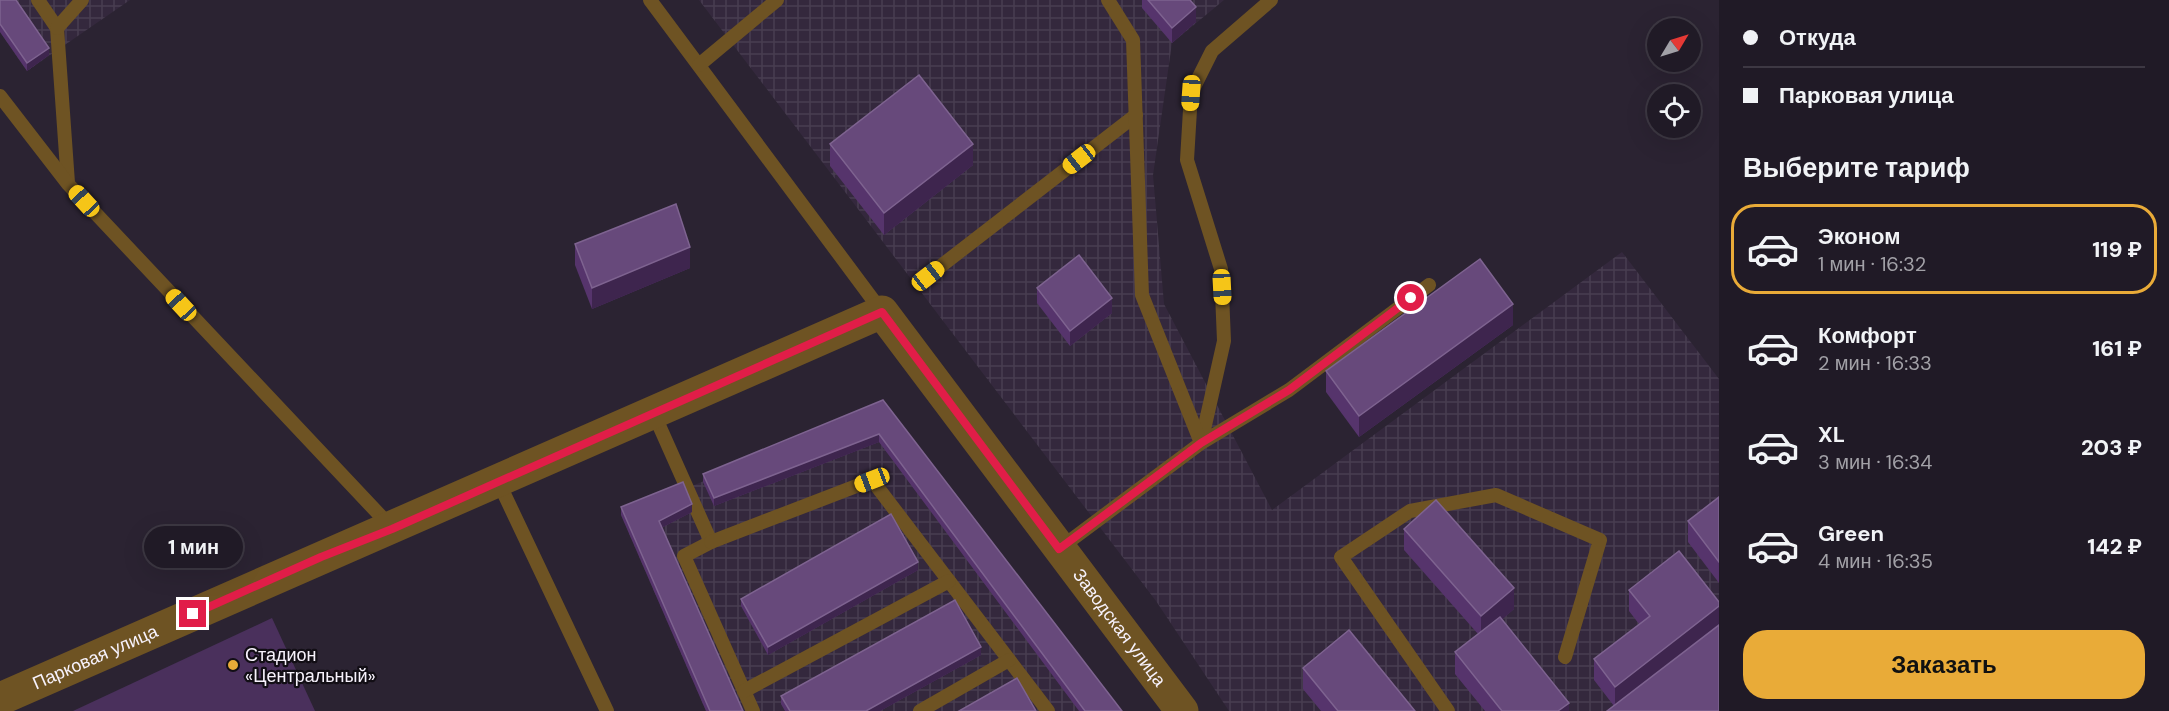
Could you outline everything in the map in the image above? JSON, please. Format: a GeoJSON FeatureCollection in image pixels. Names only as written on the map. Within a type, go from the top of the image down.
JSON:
{"type":"FeatureCollection","features":[{"type":"Feature","properties":{"kind":"street","name":"Парковая улица"},"geometry":{"type":"LineString","coordinates":[[0,699],[310,562],[392,529],[882,312]]}},
{"type":"Feature","properties":{"kind":"street","name":"Заводская улица"},"geometry":{"type":"LineString","coordinates":[[882,312],[1182,711]]}},
{"type":"Feature","properties":{"kind":"lane"},"geometry":{"type":"LineString","coordinates":[[38,0],[57,28],[68,184]]}},
{"type":"Feature","properties":{"kind":"lane"},"geometry":{"type":"LineString","coordinates":[[57,28],[82,0]]}},
{"type":"Feature","properties":{"kind":"lane"},"geometry":{"type":"LineString","coordinates":[[650,0],[882,312]]}},
{"type":"Feature","properties":{"kind":"lane"},"geometry":{"type":"LineString","coordinates":[[699,65],[777,0]]}},
{"type":"Feature","properties":{"kind":"lane"},"geometry":{"type":"LineString","coordinates":[[1108,0],[1133,40],[1142,295],[1201,443]]}},
{"type":"Feature","properties":{"kind":"lane"},"geometry":{"type":"LineString","coordinates":[[1201,443],[1224,341],[1221,269],[1186,160],[1191,93],[1212,51],[1271,0]]}},
{"type":"Feature","properties":{"kind":"lane"},"geometry":{"type":"LineString","coordinates":[[0,96],[68,184],[392,529]]}},
{"type":"Feature","properties":{"kind":"lane"},"geometry":{"type":"LineString","coordinates":[[928,276],[1136,115]]}},
{"type":"Feature","properties":{"kind":"lane"},"geometry":{"type":"LineString","coordinates":[[1059,549],[1201,443],[1289,390],[1428,285]]}},
{"type":"Feature","properties":{"kind":"lane"},"geometry":{"type":"LineString","coordinates":[[654,414],[711,542]]}},
{"type":"Feature","properties":{"kind":"lane"},"geometry":{"type":"LineString","coordinates":[[753,711],[684,556],[711,542],[872,480],[1048,711]]}},
{"type":"Feature","properties":{"kind":"lane"},"geometry":{"type":"LineString","coordinates":[[498,481],[607,711]]}},
{"type":"Feature","properties":{"kind":"lane"},"geometry":{"type":"LineString","coordinates":[[1448,711],[1341,557],[1410,511],[1496,495],[1600,540],[1565,657]]}},
{"type":"Feature","properties":{"kind":"lane"},"geometry":{"type":"LineString","coordinates":[[744,691],[949,581]]}},
{"type":"Feature","properties":{"kind":"lane"},"geometry":{"type":"LineString","coordinates":[[920,711],[1009,660]]}},
{"type":"Feature","properties":{"kind":"shaded area"},"geometry":{"type":"Polygon","coordinates":[[[0,0],[130,0],[27,71],[0,32],[0,0]]]}},
{"type":"Feature","properties":{"kind":"shaded area"},"geometry":{"type":"Polygon","coordinates":[[[699,0],[1224,0],[1172,43],[1153,175],[1164,304],[1272,510],[1622,252],[1719,379],[1719,711],[1229,711],[1156,601],[699,0]]]}},
{"type":"Feature","properties":{"kind":"shaded area"},"geometry":{"type":"Polygon","coordinates":[[[883,408],[1116,711],[706,711],[621,515],[883,408]]]}},
{"type":"Feature","properties":{"kind":"shaded area","name":"Стадион «Центральный»"},"geometry":{"type":"Polygon","coordinates":[[[272,618],[315,711],[73,711],[272,618]]]}},
{"type":"Feature","properties":{"kind":"building"},"geometry":{"type":"Polygon","coordinates":[[[0,0],[16,0],[49,48],[27,63],[0,24],[0,0]]]}},
{"type":"Feature","properties":{"kind":"building"},"geometry":{"type":"Polygon","coordinates":[[[1148,0],[1190,0],[1196,7],[1172,28],[1148,0]]]}},
{"type":"Feature","properties":{"kind":"building"},"geometry":{"type":"Polygon","coordinates":[[[919,75],[973,144],[884,213],[830,144],[919,75]]]}},
{"type":"Feature","properties":{"kind":"building"},"geometry":{"type":"Polygon","coordinates":[[[676,204],[690,247],[592,288],[575,244],[676,204]]]}},
{"type":"Feature","properties":{"kind":"building"},"geometry":{"type":"Polygon","coordinates":[[[1079,255],[1112,298],[1070,331],[1037,288],[1079,255]]]}},
{"type":"Feature","properties":{"kind":"building"},"geometry":{"type":"Polygon","coordinates":[[[1480,259],[1513,304],[1359,416],[1326,371],[1480,259]]]}},
{"type":"Feature","properties":{"kind":"building"},"geometry":{"type":"Polygon","coordinates":[[[883,400],[1122,711],[1085,711],[879,434],[714,498],[703,474],[883,400]]]}},
{"type":"Feature","properties":{"kind":"building"},"geometry":{"type":"Polygon","coordinates":[[[683,482],[692,504],[659,521],[743,711],[710,711],[621,507],[683,482]]]}},
{"type":"Feature","properties":{"kind":"building"},"geometry":{"type":"Polygon","coordinates":[[[1719,497],[1719,562],[1688,521],[1719,497]]]}},
{"type":"Feature","properties":{"kind":"building"},"geometry":{"type":"Polygon","coordinates":[[[1436,500],[1514,588],[1481,616],[1404,529],[1436,500]]]}},
{"type":"Feature","properties":{"kind":"building"},"geometry":{"type":"Polygon","coordinates":[[[891,514],[918,562],[768,647],[741,599],[891,514]]]}},
{"type":"Feature","properties":{"kind":"building"},"geometry":{"type":"Polygon","coordinates":[[[1679,551],[1719,602],[1719,606],[1615,687],[1594,659],[1650,616],[1629,590],[1679,551]]]}},
{"type":"Feature","properties":{"kind":"building"},"geometry":{"type":"Polygon","coordinates":[[[955,600],[981,647],[866,711],[790,711],[781,696],[955,600]]]}},
{"type":"Feature","properties":{"kind":"building"},"geometry":{"type":"Polygon","coordinates":[[[1500,617],[1569,703],[1558,711],[1502,711],[1455,652],[1500,617]]]}},
{"type":"Feature","properties":{"kind":"building"},"geometry":{"type":"Polygon","coordinates":[[[1719,625],[1719,711],[1607,711],[1719,625]]]}},
{"type":"Feature","properties":{"kind":"building"},"geometry":{"type":"Polygon","coordinates":[[[1349,630],[1415,711],[1338,711],[1303,668],[1349,630]]]}},
{"type":"Feature","properties":{"kind":"building"},"geometry":{"type":"Polygon","coordinates":[[[1017,678],[1036,711],[959,711],[1017,678]]]}},
{"type":"Feature","properties":{"kind":"place","name":"Стадион «Центральный»"},"geometry":{"type":"Point","coordinates":[233,665]}},
{"type":"Feature","properties":{"kind":"route"},"geometry":{"type":"LineString","coordinates":[[193,614],[321,557],[392,529],[882,312],[1059,549],[1201,443],[1289,390],[1411,298]]}}]}
